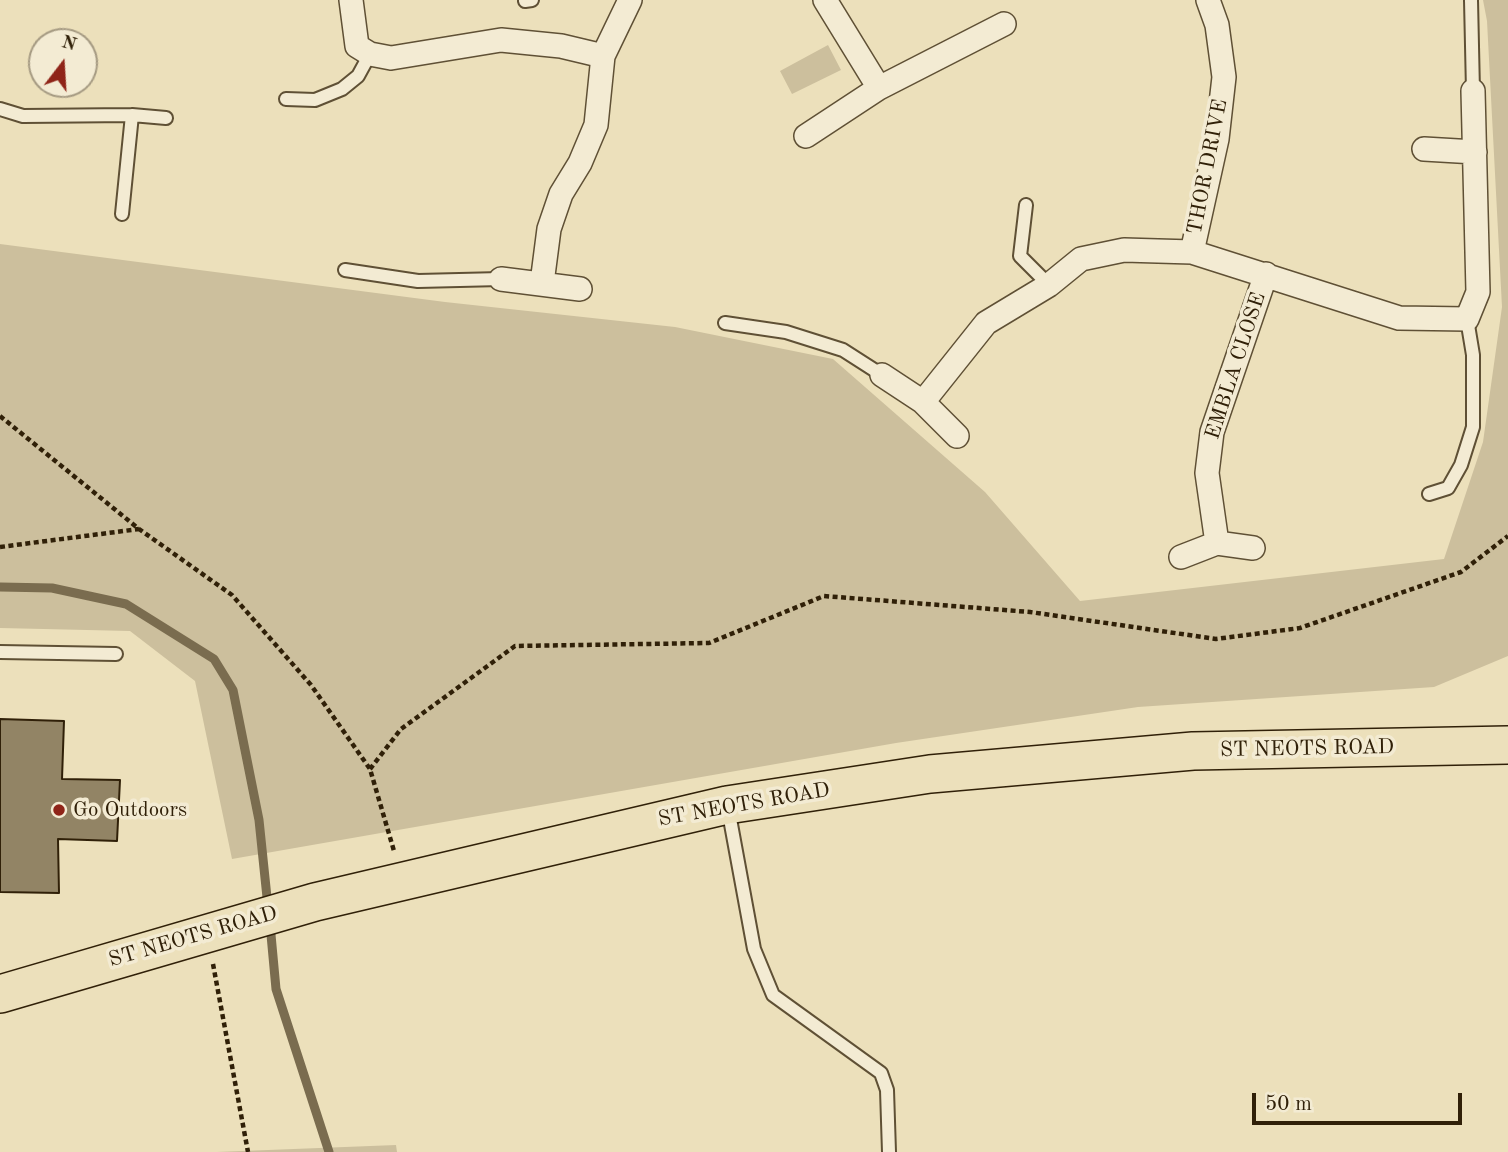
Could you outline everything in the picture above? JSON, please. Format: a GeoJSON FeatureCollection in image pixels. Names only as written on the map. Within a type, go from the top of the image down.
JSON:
{"type":"FeatureCollection","features":[{"type":"Feature","properties":{"kind":"main road","name":"ST NEOTS ROAD"},"geometry":{"type":"LineString","coordinates":[[0,994],[402,879],[727,805],[930,774],[1180,752],[1508,745]]}},
{"type":"Feature","properties":{"kind":"street"},"geometry":{"type":"LineString","coordinates":[[351,0],[357,46],[370,54],[391,58],[501,40],[561,46],[603,56]]}},
{"type":"Feature","properties":{"kind":"street"},"geometry":{"type":"LineString","coordinates":[[542,283],[549,229],[561,194],[580,163],[596,125],[603,56],[630,0]]}},
{"type":"Feature","properties":{"kind":"street"},"geometry":{"type":"LineString","coordinates":[[825,0],[879,88]]}},
{"type":"Feature","properties":{"kind":"street","name":"THOR DRIVE"},"geometry":{"type":"LineString","coordinates":[[1192,252],[1217,139],[1224,77],[1217,25],[1208,0]]}},
{"type":"Feature","properties":{"kind":"street"},"geometry":{"type":"LineString","coordinates":[[806,136],[879,88],[1004,24]]}},
{"type":"Feature","properties":{"kind":"street"},"geometry":{"type":"LineString","coordinates":[[1467,319],[1478,292],[1474,90]]}},
{"type":"Feature","properties":{"kind":"street"},"geometry":{"type":"LineString","coordinates":[[1424,149],[1475,152]]}},
{"type":"Feature","properties":{"kind":"street","name":"EMBLA CLOSE"},"geometry":{"type":"LineString","coordinates":[[923,402],[986,323],[1049,285],[1081,259],[1124,250],[1192,252],[1399,318],[1467,319]]}},
{"type":"Feature","properties":{"kind":"street","name":"EMBLA CLOSE"},"geometry":{"type":"LineString","coordinates":[[1217,542],[1207,473],[1212,432],[1266,274]]}},
{"type":"Feature","properties":{"kind":"street"},"geometry":{"type":"LineString","coordinates":[[501,279],[580,289]]}},
{"type":"Feature","properties":{"kind":"street"},"geometry":{"type":"LineString","coordinates":[[882,375],[923,402],[957,436]]}},
{"type":"Feature","properties":{"kind":"street"},"geometry":{"type":"LineString","coordinates":[[1181,557],[1217,542],[1253,548]]}},
{"type":"Feature","properties":{"kind":"lane"},"geometry":{"type":"LineString","coordinates":[[1471,0],[1474,90]]}},
{"type":"Feature","properties":{"kind":"lane"},"geometry":{"type":"LineString","coordinates":[[286,100],[315,100],[342,89],[358,76],[370,54]]}},
{"type":"Feature","properties":{"kind":"lane"},"geometry":{"type":"LineString","coordinates":[[0,108],[23,117],[132,115],[166,118]]}},
{"type":"Feature","properties":{"kind":"lane"},"geometry":{"type":"LineString","coordinates":[[122,214],[132,115]]}},
{"type":"Feature","properties":{"kind":"lane"},"geometry":{"type":"LineString","coordinates":[[1026,205],[1020,256],[1049,285]]}},
{"type":"Feature","properties":{"kind":"lane"},"geometry":{"type":"LineString","coordinates":[[345,270],[418,281],[501,279]]}},
{"type":"Feature","properties":{"kind":"lane"},"geometry":{"type":"LineString","coordinates":[[1429,494],[1448,488],[1461,465],[1473,427],[1473,355],[1467,319]]}},
{"type":"Feature","properties":{"kind":"lane"},"geometry":{"type":"LineString","coordinates":[[725,323],[786,332],[843,350],[882,375]]}},
{"type":"Feature","properties":{"kind":"lane"},"geometry":{"type":"LineString","coordinates":[[0,652],[116,654]]}},
{"type":"Feature","properties":{"kind":"lane"},"geometry":{"type":"LineString","coordinates":[[727,805],[754,949],[774,995],[881,1073],[887,1090],[889,1152]]}},
{"type":"Feature","properties":{"kind":"path"},"geometry":{"type":"LineString","coordinates":[[0,416],[139,529],[232,595],[312,685],[370,769],[402,879]]}},
{"type":"Feature","properties":{"kind":"path"},"geometry":{"type":"LineString","coordinates":[[0,547],[139,529]]}},
{"type":"Feature","properties":{"kind":"path"},"geometry":{"type":"LineString","coordinates":[[370,769],[401,729],[515,646],[709,643],[824,597],[1030,612],[1216,639],[1300,628],[1461,572],[1508,536]]}},
{"type":"Feature","properties":{"kind":"path"},"geometry":{"type":"LineString","coordinates":[[221,929],[248,1152]]}},
{"type":"Feature","properties":{"kind":"shaded area"},"geometry":{"type":"Polygon","coordinates":[[[1483,0],[1508,0],[1508,656],[1434,687],[1138,707],[896,743],[232,859],[195,681],[130,631],[0,628],[0,244],[445,302],[675,327],[833,359],[985,492],[1080,601],[1444,559],[1483,442],[1502,307],[1487,21],[1483,0]]]}},
{"type":"Feature","properties":{"kind":"shaded area"},"geometry":{"type":"Polygon","coordinates":[[[828,45],[841,70],[792,94],[780,71],[828,45]]]}},
{"type":"Feature","properties":{"kind":"shaded area"},"geometry":{"type":"Polygon","coordinates":[[[396,1145],[397,1152],[217,1152],[396,1145]]]}},
{"type":"Feature","properties":{"kind":"building","name":"Go Outdoors"},"geometry":{"type":"Polygon","coordinates":[[[0,719],[64,721],[62,779],[120,780],[117,841],[58,839],[59,893],[0,892],[0,719]]]}},
{"type":"Feature","properties":{"kind":"waterway"},"geometry":{"type":"LineString","coordinates":[[0,587],[52,588],[126,604],[214,659],[233,690],[259,820],[268,907]]}},
{"type":"Feature","properties":{"kind":"waterway"},"geometry":{"type":"LineString","coordinates":[[270,924],[276,989],[329,1152]]}},
{"type":"Feature","properties":{"kind":"place","name":"Go Outdoors"},"geometry":{"type":"Point","coordinates":[59,810]}}]}
